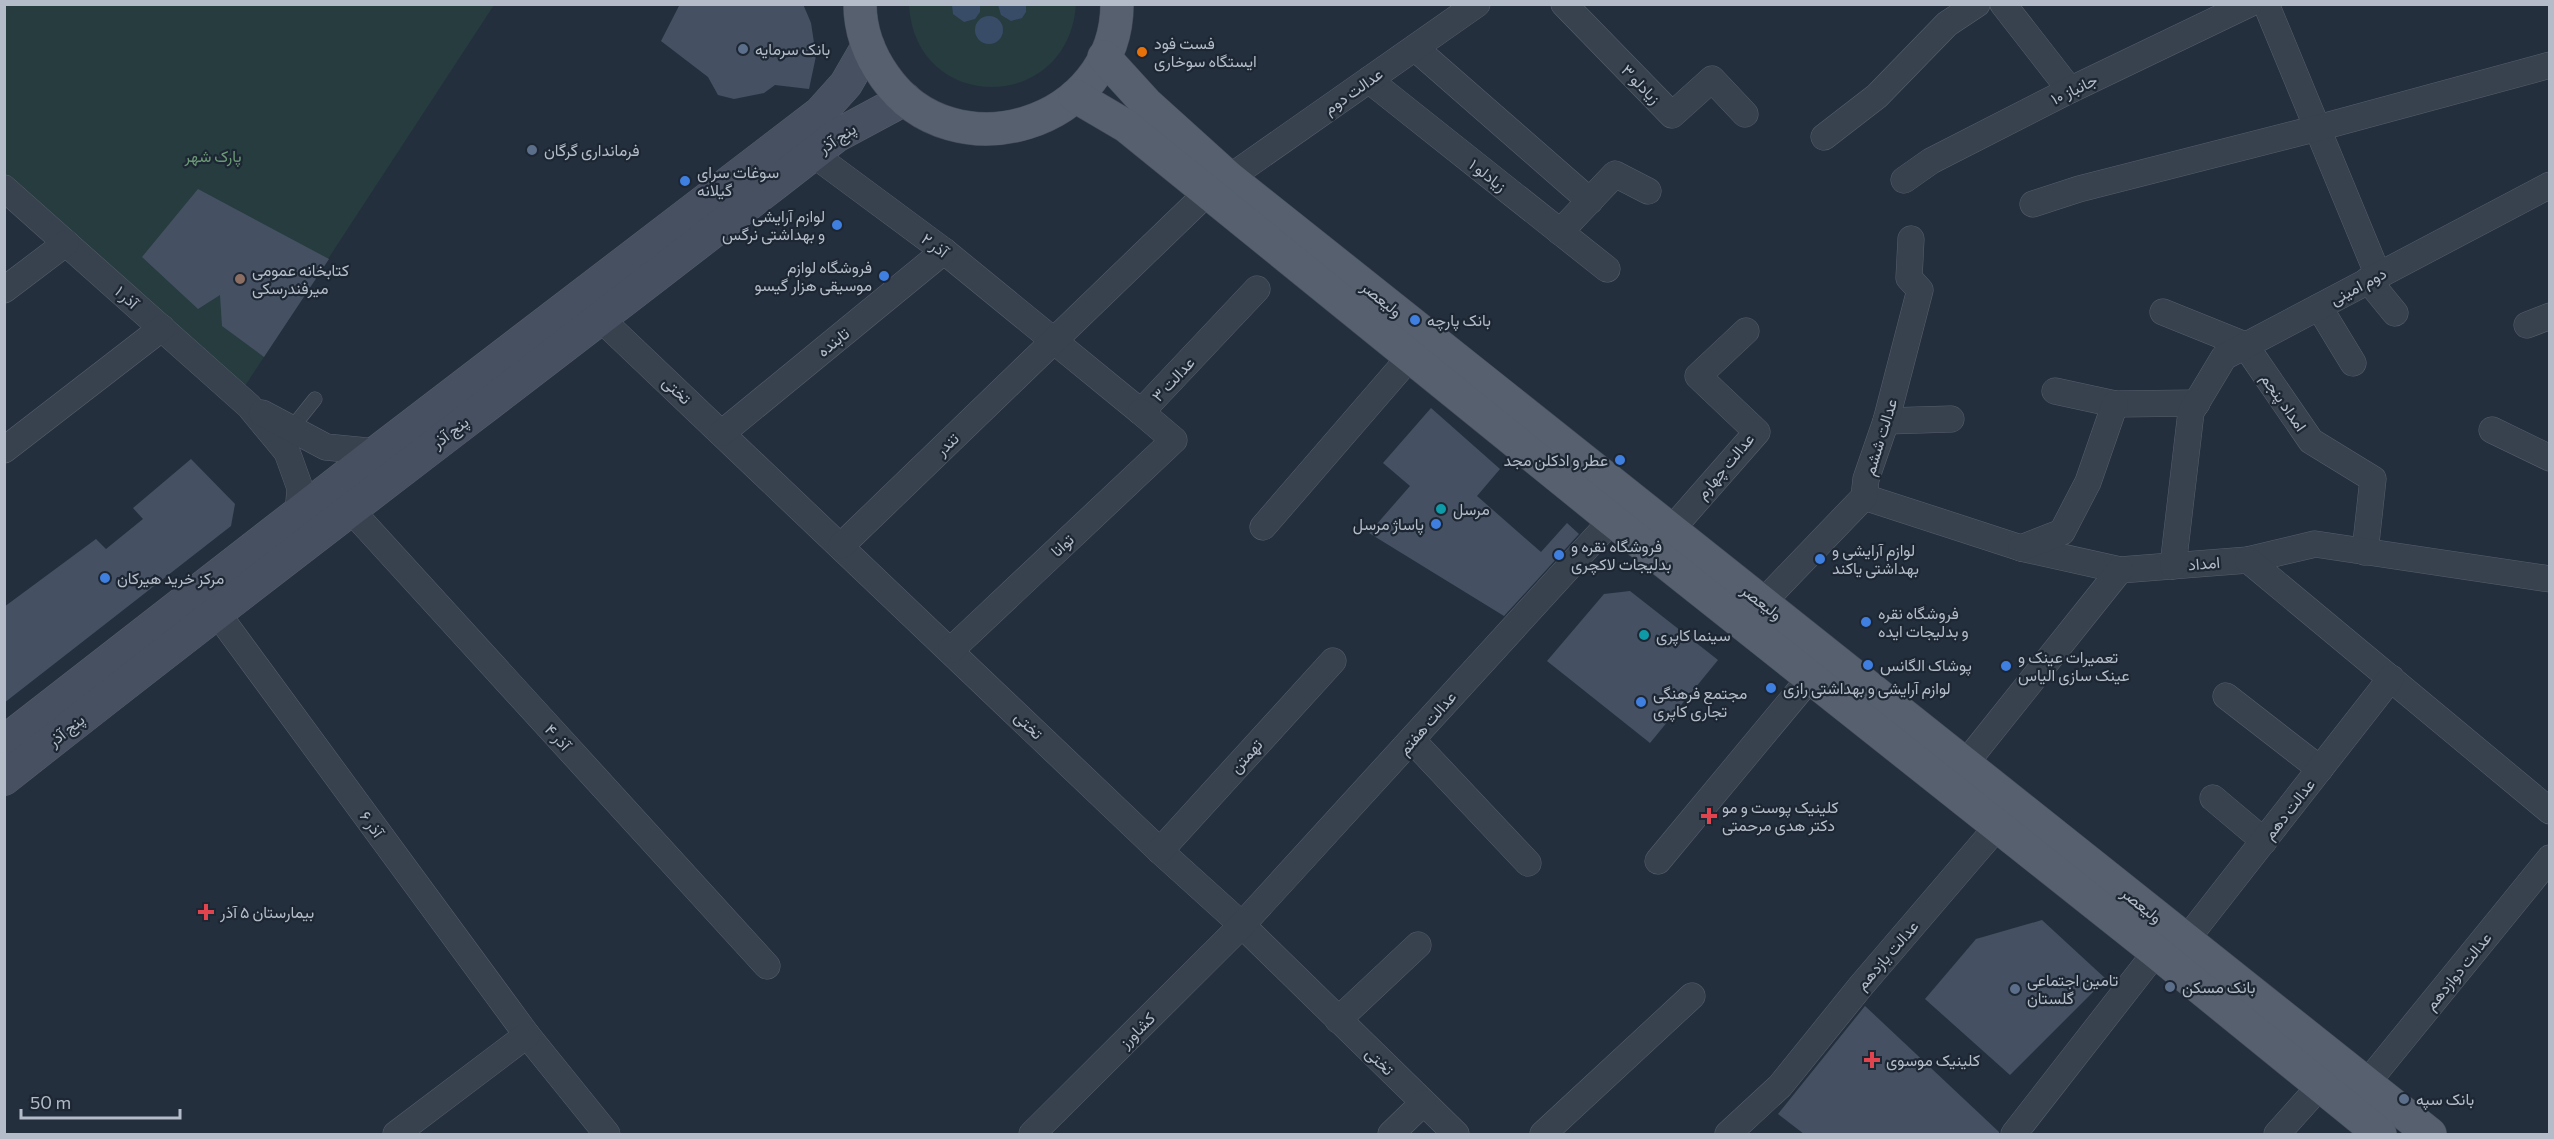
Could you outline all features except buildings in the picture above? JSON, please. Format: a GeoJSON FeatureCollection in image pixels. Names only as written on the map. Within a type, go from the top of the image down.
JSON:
{"type":"FeatureCollection","features":[{"type":"Feature","properties":{"kind":"main road"},"geometry":{"type":"LineString","coordinates":[[860,4],[868,46],[883,75],[905,99],[922,112],[940,120],[981,130],[1021,125],[1041,119],[1075,96],[1096,72],[1104,57],[1115,26],[1117,4]]}},
{"type":"Feature","properties":{"kind":"main road","name":"پنج آذر"},"geometry":{"type":"LineString","coordinates":[[4,742],[377,452],[820,113],[846,84],[868,46]]}},
{"type":"Feature","properties":{"kind":"main road","name":"ولیعصر"},"geometry":{"type":"LineString","coordinates":[[1104,57],[1218,185],[1410,357],[2156,952],[2380,1134]]}},
{"type":"Feature","properties":{"kind":"main road","name":"ولیعصر"},"geometry":{"type":"LineString","coordinates":[[1075,96],[1218,185],[1671,530],[2430,1134]]}},
{"type":"Feature","properties":{"kind":"main road","name":"پنج آذر"},"geometry":{"type":"LineString","coordinates":[[4,779],[350,508],[836,136],[905,99]]}},
{"type":"Feature","properties":{"kind":"street","name":"عدالت دوم"},"geometry":{"type":"LineString","coordinates":[[1053,342],[1218,185],[1477,4]]}},
{"type":"Feature","properties":{"kind":"street","name":"زیادلو ۳"},"geometry":{"type":"LineString","coordinates":[[1564,4],[1672,115],[1712,79],[1745,114]]}},
{"type":"Feature","properties":{"kind":"street"},"geometry":{"type":"LineString","coordinates":[[1824,137],[1877,96],[1947,24],[1977,4]]}},
{"type":"Feature","properties":{"kind":"street"},"geometry":{"type":"LineString","coordinates":[[2003,4],[2070,90]]}},
{"type":"Feature","properties":{"kind":"street","name":"۱۰ جانباز"},"geometry":{"type":"LineString","coordinates":[[1904,180],[1930,161],[2070,90],[2249,4]]}},
{"type":"Feature","properties":{"kind":"street"},"geometry":{"type":"LineString","coordinates":[[2266,4],[2318,128],[2373,278],[2395,313]]}},
{"type":"Feature","properties":{"kind":"street"},"geometry":{"type":"LineString","coordinates":[[1415,48],[1590,201]]}},
{"type":"Feature","properties":{"kind":"street"},"geometry":{"type":"LineString","coordinates":[[2033,204],[2079,189],[2318,128],[2550,65]]}},
{"type":"Feature","properties":{"kind":"street","name":"زیادلو ۱"},"geometry":{"type":"LineString","coordinates":[[1369,80],[1607,269]]}},
{"type":"Feature","properties":{"kind":"street","name":"۲ آذر"},"geometry":{"type":"LineString","coordinates":[[813,154],[944,251],[1053,342]]}},
{"type":"Feature","properties":{"kind":"street"},"geometry":{"type":"LineString","coordinates":[[1560,232],[1616,174],[1648,191]]}},
{"type":"Feature","properties":{"kind":"street","name":"دوم امینی"},"geometry":{"type":"LineString","coordinates":[[2194,407],[2224,357],[2550,184]]}},
{"type":"Feature","properties":{"kind":"street","name":"۱ آذر"},"geometry":{"type":"LineString","coordinates":[[4,188],[249,406]]}},
{"type":"Feature","properties":{"kind":"street","name":"عدالت ششم"},"geometry":{"type":"LineString","coordinates":[[1763,602],[1864,497],[1866,479],[1886,421],[1920,290],[1909,278],[1911,239]]}},
{"type":"Feature","properties":{"kind":"street"},"geometry":{"type":"LineString","coordinates":[[4,290],[66,243]]}},
{"type":"Feature","properties":{"kind":"street","name":"تابنده"},"geometry":{"type":"LineString","coordinates":[[722,433],[944,251]]}},
{"type":"Feature","properties":{"kind":"street","name":"عدالت ۳"},"geometry":{"type":"LineString","coordinates":[[1053,342],[1141,412],[1257,289]]}},
{"type":"Feature","properties":{"kind":"street"},"geometry":{"type":"LineString","coordinates":[[2319,307],[2353,363]]}},
{"type":"Feature","properties":{"kind":"street"},"geometry":{"type":"LineString","coordinates":[[2163,312],[2245,345]]}},
{"type":"Feature","properties":{"kind":"street","name":"تختی"},"geometry":{"type":"LineString","coordinates":[[600,318],[1160,851],[1242,925],[1456,1134]]}},
{"type":"Feature","properties":{"kind":"street"},"geometry":{"type":"LineString","coordinates":[[4,450],[162,328]]}},
{"type":"Feature","properties":{"kind":"street","name":"عدالت چهارم"},"geometry":{"type":"LineString","coordinates":[[1671,530],[1757,432],[1698,376],[1746,331]]}},
{"type":"Feature","properties":{"kind":"street","name":"تندر"},"geometry":{"type":"LineString","coordinates":[[841,546],[1053,342]]}},
{"type":"Feature","properties":{"kind":"street","name":"امداد پنجم"},"geometry":{"type":"LineString","coordinates":[[2245,345],[2312,441],[2373,479],[2366,552]]}},
{"type":"Feature","properties":{"kind":"street"},"geometry":{"type":"LineString","coordinates":[[1263,527],[1410,357]]}},
{"type":"Feature","properties":{"kind":"street"},"geometry":{"type":"LineString","coordinates":[[2055,391],[2115,404],[2194,407],[2173,566]]}},
{"type":"Feature","properties":{"kind":"street"},"geometry":{"type":"LineString","coordinates":[[2021,548],[2062,532],[2088,482],[2115,404]]}},
{"type":"Feature","properties":{"kind":"street"},"geometry":{"type":"LineString","coordinates":[[249,406],[326,447],[377,452]]}},
{"type":"Feature","properties":{"kind":"street"},"geometry":{"type":"LineString","coordinates":[[249,406],[287,452],[300,488],[298,515]]}},
{"type":"Feature","properties":{"kind":"street","name":"توانا"},"geometry":{"type":"LineString","coordinates":[[951,650],[1174,440],[1141,412]]}},
{"type":"Feature","properties":{"kind":"street"},"geometry":{"type":"LineString","coordinates":[[1886,421],[1951,419]]}},
{"type":"Feature","properties":{"kind":"street"},"geometry":{"type":"LineString","coordinates":[[2492,430],[2550,458]]}},
{"type":"Feature","properties":{"kind":"street","name":"امداد"},"geometry":{"type":"LineString","coordinates":[[1864,497],[2021,548],[2120,570],[2248,560],[2314,544],[2550,579]]}},
{"type":"Feature","properties":{"kind":"street","name":"آذر ۴"},"geometry":{"type":"LineString","coordinates":[[350,508],[767,966]]}},
{"type":"Feature","properties":{"kind":"street","name":"عدالت هفتم"},"geometry":{"type":"LineString","coordinates":[[1242,925],[1413,741],[1483,659],[1612,520]]}},
{"type":"Feature","properties":{"kind":"street"},"geometry":{"type":"LineString","coordinates":[[2248,560],[2550,811]]}},
{"type":"Feature","properties":{"kind":"street"},"geometry":{"type":"LineString","coordinates":[[1965,764],[2120,570]]}},
{"type":"Feature","properties":{"kind":"street","name":"آذر ۶"},"geometry":{"type":"LineString","coordinates":[[217,613],[527,1035],[606,1134]]}},
{"type":"Feature","properties":{"kind":"street","name":"تهمتن"},"geometry":{"type":"LineString","coordinates":[[1160,851],[1333,661]]}},
{"type":"Feature","properties":{"kind":"street"},"geometry":{"type":"LineString","coordinates":[[1658,861],[1810,678]]}},
{"type":"Feature","properties":{"kind":"street","name":"عدالت دهم"},"geometry":{"type":"LineString","coordinates":[[2186,940],[2391,678]]}},
{"type":"Feature","properties":{"kind":"street"},"geometry":{"type":"LineString","coordinates":[[2226,696],[2320,769]]}},
{"type":"Feature","properties":{"kind":"street"},"geometry":{"type":"LineString","coordinates":[[1413,741],[1528,863]]}},
{"type":"Feature","properties":{"kind":"street"},"geometry":{"type":"LineString","coordinates":[[2212,798],[2264,841]]}},
{"type":"Feature","properties":{"kind":"street","name":"عدالت یازدهم"},"geometry":{"type":"LineString","coordinates":[[1728,1134],[1780,1086],[1860,987],[1998,827]]}},
{"type":"Feature","properties":{"kind":"street","name":"عدالت دوازدهم"},"geometry":{"type":"LineString","coordinates":[[2366,1084],[2550,858]]}},
{"type":"Feature","properties":{"kind":"street","name":"کشاورز"},"geometry":{"type":"LineString","coordinates":[[1032,1134],[1242,925]]}},
{"type":"Feature","properties":{"kind":"street"},"geometry":{"type":"LineString","coordinates":[[1338,1020],[1418,945]]}},
{"type":"Feature","properties":{"kind":"street"},"geometry":{"type":"LineString","coordinates":[[2014,1134],[2156,952]]}},
{"type":"Feature","properties":{"kind":"street"},"geometry":{"type":"LineString","coordinates":[[1543,1134],[1692,996]]}},
{"type":"Feature","properties":{"kind":"street"},"geometry":{"type":"LineString","coordinates":[[402,1133],[527,1035]]}},
{"type":"Feature","properties":{"kind":"street"},"geometry":{"type":"LineString","coordinates":[[2277,1134],[2320,1086]]}},
{"type":"Feature","properties":{"kind":"street"},"geometry":{"type":"LineString","coordinates":[[1391,1134],[1424,1103]]}},
{"type":"Feature","properties":{"kind":"lane"},"geometry":{"type":"LineString","coordinates":[[291,429],[315,399]]}},
{"type":"Feature","properties":{"kind":"green space"},"geometry":{"type":"Polygon","coordinates":[[[1076,4],[1067,40],[1048,66],[1022,82],[992,87],[963,82],[937,67],[918,41],[909,5],[1076,4]]]}},
{"type":"Feature","properties":{"kind":"green space","name":"پارک شهر"},"geometry":{"type":"Polygon","coordinates":[[[5,5],[494,5],[243,389],[5,176],[5,5]]]}},
{"type":"Feature","properties":{"kind":"water"},"geometry":{"type":"Polygon","coordinates":[[[952,5],[980,5],[980,12],[975,19],[964,22],[953,14],[952,5]]]}},
{"type":"Feature","properties":{"kind":"water"},"geometry":{"type":"Polygon","coordinates":[[[998,5],[1026,5],[1026,12],[1022,18],[1011,21],[1001,15],[998,5]]]}},
{"type":"Feature","properties":{"kind":"water"},"geometry":{"type":"Polygon","coordinates":[[[989,16],[999,20],[1003,30],[999,40],[989,44],[979,40],[975,30],[979,20],[989,16]]]}},
{"type":"Feature","properties":{"kind":"place","name":"بانک سرمایه"},"geometry":{"type":"Point","coordinates":[743,49]}},
{"type":"Feature","properties":{"kind":"place","name":"فست فود ایستگاه سوخاری"},"geometry":{"type":"Point","coordinates":[1142,52]}},
{"type":"Feature","properties":{"kind":"place","name":"فرمانداری گرگان"},"geometry":{"type":"Point","coordinates":[532,150]}},
{"type":"Feature","properties":{"kind":"place","name":"سوغات سرای گیلانه"},"geometry":{"type":"Point","coordinates":[685,181]}},
{"type":"Feature","properties":{"kind":"place","name":"لوازم آرایشی و بهداشتی نرگس"},"geometry":{"type":"Point","coordinates":[837,225]}},
{"type":"Feature","properties":{"kind":"place","name":"فروشگاه لوازم موسیقی هزار گیسو"},"geometry":{"type":"Point","coordinates":[884,276]}},
{"type":"Feature","properties":{"kind":"place","name":"کتابخانه عمومی میرفندرسکی"},"geometry":{"type":"Point","coordinates":[240,279]}},
{"type":"Feature","properties":{"kind":"place","name":"بانک پارچه"},"geometry":{"type":"Point","coordinates":[1415,320]}},
{"type":"Feature","properties":{"kind":"place","name":"عطر و ادکلن مجد"},"geometry":{"type":"Point","coordinates":[1620,460]}},
{"type":"Feature","properties":{"kind":"place","name":"مرسل"},"geometry":{"type":"Point","coordinates":[1441,509]}},
{"type":"Feature","properties":{"kind":"place","name":"پاساژ مرسل"},"geometry":{"type":"Point","coordinates":[1436,524]}},
{"type":"Feature","properties":{"kind":"place","name":"فروشگاه نقره و بدلیجات لاکچری"},"geometry":{"type":"Point","coordinates":[1559,555]}},
{"type":"Feature","properties":{"kind":"place","name":"لوازم آرایشی و بهداشتی یاکند"},"geometry":{"type":"Point","coordinates":[1820,559]}},
{"type":"Feature","properties":{"kind":"place","name":"مرکز خرید هیرکان"},"geometry":{"type":"Point","coordinates":[105,578]}},
{"type":"Feature","properties":{"kind":"place","name":"فروشگاه نقره و بدلیجات ایده"},"geometry":{"type":"Point","coordinates":[1866,622]}},
{"type":"Feature","properties":{"kind":"place","name":"سینما کاپری"},"geometry":{"type":"Point","coordinates":[1644,635]}},
{"type":"Feature","properties":{"kind":"place","name":"پوشاک الگانس"},"geometry":{"type":"Point","coordinates":[1868,665]}},
{"type":"Feature","properties":{"kind":"place","name":"تعمیرات عینک و عینک سازی الیاس"},"geometry":{"type":"Point","coordinates":[2006,666]}},
{"type":"Feature","properties":{"kind":"place","name":"لوازم آرایشی و بهداشتی رازی"},"geometry":{"type":"Point","coordinates":[1771,688]}},
{"type":"Feature","properties":{"kind":"place","name":"مجتمع فرهنگی تجاری کاپری"},"geometry":{"type":"Point","coordinates":[1641,702]}},
{"type":"Feature","properties":{"kind":"place","name":"کلینیک پوست و مو دکتر هدی مرحمتی"},"geometry":{"type":"Point","coordinates":[1709,816]}},
{"type":"Feature","properties":{"kind":"place","name":"بیمارستان ۵ آذر"},"geometry":{"type":"Point","coordinates":[206,912]}},
{"type":"Feature","properties":{"kind":"place","name":"بانک مسکن"},"geometry":{"type":"Point","coordinates":[2170,987]}},
{"type":"Feature","properties":{"kind":"place","name":"تامین اجتماعی گلستان"},"geometry":{"type":"Point","coordinates":[2015,989]}},
{"type":"Feature","properties":{"kind":"place","name":"کلینیک موسوی"},"geometry":{"type":"Point","coordinates":[1872,1060]}},
{"type":"Feature","properties":{"kind":"place","name":"بانک سپه"},"geometry":{"type":"Point","coordinates":[2404,1099]}}]}
